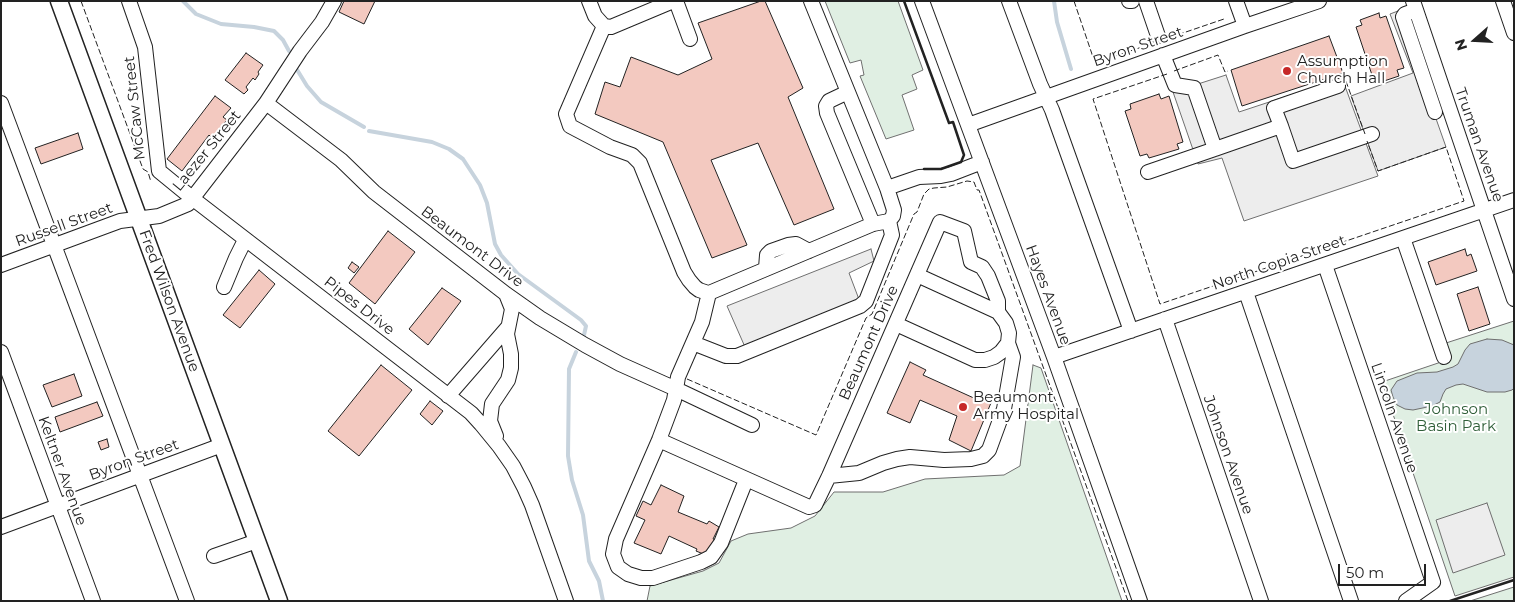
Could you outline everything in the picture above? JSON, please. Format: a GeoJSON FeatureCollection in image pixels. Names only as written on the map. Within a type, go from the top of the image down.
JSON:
{"type":"FeatureCollection","features":[{"type":"Feature","properties":{"kind":"main road","name":"Fred Wilson Avenue"},"geometry":{"type":"LineString","coordinates":[[59,1],[279,601]]}},
{"type":"Feature","properties":{"kind":"street","name":"McCaw Street"},"geometry":{"type":"LineString","coordinates":[[129,1],[145,48],[159,171],[192,198]]}},
{"type":"Feature","properties":{"kind":"street","name":"Laezer Street"},"geometry":{"type":"LineString","coordinates":[[139,218],[159,216],[188,204],[266,103],[300,51],[322,22],[334,1]]}},
{"type":"Feature","properties":{"kind":"street"},"geometry":{"type":"LineString","coordinates":[[588,1],[595,16],[604,26],[610,27],[674,1],[690,39]]}},
{"type":"Feature","properties":{"kind":"street"},"geometry":{"type":"LineString","coordinates":[[604,26],[566,114],[570,126],[610,147],[632,155],[640,163],[684,272],[695,287],[708,293],[873,224],[889,221],[893,216],[894,210],[887,188],[811,1]]}},
{"type":"Feature","properties":{"kind":"street","name":"Hayes Avenue"},"geometry":{"type":"LineString","coordinates":[[922,1],[1054,357],[1140,601]]}},
{"type":"Feature","properties":{"kind":"street"},"geometry":{"type":"LineString","coordinates":[[1009,1],[1055,119],[1131,331]]}},
{"type":"Feature","properties":{"kind":"street"},"geometry":{"type":"LineString","coordinates":[[1146,1],[1158,36]]}},
{"type":"Feature","properties":{"kind":"street"},"geometry":{"type":"LineString","coordinates":[[1236,1],[1245,26]]}},
{"type":"Feature","properties":{"kind":"street","name":"Byron Street"},"geometry":{"type":"LineString","coordinates":[[968,125],[1319,1]]}},
{"type":"Feature","properties":{"kind":"street"},"geometry":{"type":"LineString","coordinates":[[1503,1],[1514,33]]}},
{"type":"Feature","properties":{"kind":"street"},"geometry":{"type":"LineString","coordinates":[[1414,6],[1403,17],[1429,114],[1449,107]]}},
{"type":"Feature","properties":{"kind":"street","name":"Truman Avenue"},"geometry":{"type":"LineString","coordinates":[[1414,6],[1514,299]]}},
{"type":"Feature","properties":{"kind":"street"},"geometry":{"type":"LineString","coordinates":[[1163,56],[1174,85],[1194,88],[1215,149]]}},
{"type":"Feature","properties":{"kind":"street"},"geometry":{"type":"LineString","coordinates":[[1338,86],[1274,108],[1294,161],[1372,134]]}},
{"type":"Feature","properties":{"kind":"street"},"geometry":{"type":"LineString","coordinates":[[848,92],[829,101],[826,106],[827,113],[873,224]]}},
{"type":"Feature","properties":{"kind":"street"},"geometry":{"type":"LineString","coordinates":[[1,103],[187,601]]}},
{"type":"Feature","properties":{"kind":"street","name":"Beaumont Drive"},"geometry":{"type":"LineString","coordinates":[[266,103],[341,160],[374,192],[506,294],[584,346],[752,425]]}},
{"type":"Feature","properties":{"kind":"street"},"geometry":{"type":"LineString","coordinates":[[1148,172],[1281,126]]}},
{"type":"Feature","properties":{"kind":"street"},"geometry":{"type":"LineString","coordinates":[[887,188],[919,177],[951,174],[982,162]]}},
{"type":"Feature","properties":{"kind":"street","name":"Pipes Drive"},"geometry":{"type":"LineString","coordinates":[[192,198],[471,414],[499,446],[513,466],[532,505],[566,601]]}},
{"type":"Feature","properties":{"kind":"street","name":"North Copia Street"},"geometry":{"type":"LineString","coordinates":[[1054,357],[1514,200]]}},
{"type":"Feature","properties":{"kind":"street","name":"Russell Street"},"geometry":{"type":"LineString","coordinates":[[1,265],[120,221],[139,218]]}},
{"type":"Feature","properties":{"kind":"street"},"geometry":{"type":"LineString","coordinates":[[693,343],[726,356],[737,356],[860,306],[866,301],[892,236],[889,221]]}},
{"type":"Feature","properties":{"kind":"street","name":"Beaumont Drive"},"geometry":{"type":"LineString","coordinates":[[658,440],[809,507],[815,505],[940,222],[964,231],[971,262],[982,267],[988,276],[998,301],[998,312]]}},
{"type":"Feature","properties":{"kind":"street"},"geometry":{"type":"LineString","coordinates":[[1404,238],[1444,357]]}},
{"type":"Feature","properties":{"kind":"street"},"geometry":{"type":"LineString","coordinates":[[224,287],[245,240]]}},
{"type":"Feature","properties":{"kind":"street","name":"Lincoln Avenue"},"geometry":{"type":"LineString","coordinates":[[1325,265],[1432,582],[1406,601]]}},
{"type":"Feature","properties":{"kind":"street"},"geometry":{"type":"LineString","coordinates":[[829,476],[859,473],[883,463],[910,457],[944,460],[971,459],[983,456],[989,450],[1004,409],[1013,357],[1008,343],[1009,333],[1006,323],[998,312],[916,275]]}},
{"type":"Feature","properties":{"kind":"street"},"geometry":{"type":"LineString","coordinates":[[1246,292],[1351,601]]}},
{"type":"Feature","properties":{"kind":"street"},"geometry":{"type":"LineString","coordinates":[[708,293],[702,322],[678,377],[674,400],[616,540],[613,554],[618,567],[628,574],[641,578],[653,578],[711,557],[721,543],[746,480]]}},
{"type":"Feature","properties":{"kind":"street","name":"Pipes Drive"},"geometry":{"type":"LineString","coordinates":[[499,446],[490,421],[492,404],[508,380],[512,368],[506,334],[512,309],[506,294]]}},
{"type":"Feature","properties":{"kind":"street","name":"Johnson Avenue"},"geometry":{"type":"LineString","coordinates":[[1165,319],[1261,601]]}},
{"type":"Feature","properties":{"kind":"street"},"geometry":{"type":"LineString","coordinates":[[896,324],[975,360],[994,357],[1002,352],[1008,343]]}},
{"type":"Feature","properties":{"kind":"street"},"geometry":{"type":"LineString","coordinates":[[448,396],[508,327]]}},
{"type":"Feature","properties":{"kind":"street","name":"Keltner Avenue"},"geometry":{"type":"LineString","coordinates":[[1,352],[93,601]]}},
{"type":"Feature","properties":{"kind":"street","name":"Byron Street"},"geometry":{"type":"LineString","coordinates":[[1,527],[222,445]]}},
{"type":"Feature","properties":{"kind":"street"},"geometry":{"type":"LineString","coordinates":[[214,556],[257,541]]}},
{"type":"Feature","properties":{"kind":"green space"},"geometry":{"type":"Polygon","coordinates":[[[825,1],[898,1],[923,70],[912,75],[917,89],[902,95],[914,130],[886,139],[860,76],[864,75],[861,60],[850,63],[825,1]]]}},
{"type":"Feature","properties":{"kind":"green space","name":"Johnson Basin Park"},"geometry":{"type":"Polygon","coordinates":[[[1514,321],[1514,577],[1455,596],[1382,382],[1450,359],[1446,343],[1514,321]]]}},
{"type":"Feature","properties":{"kind":"green space"},"geometry":{"type":"Polygon","coordinates":[[[1033,365],[1041,368],[1122,601],[647,601],[650,586],[703,571],[719,563],[731,541],[748,534],[791,528],[815,516],[834,492],[883,492],[925,479],[1004,475],[1020,466],[1033,365]]]}},
{"type":"Feature","properties":{"kind":"green space"},"geometry":{"type":"Polygon","coordinates":[[[1514,587],[1514,601],[1470,601],[1514,587]]]}},
{"type":"Feature","properties":{"kind":"shaded area"},"geometry":{"type":"Polygon","coordinates":[[[1398,11],[1446,147],[1378,171],[1351,96],[1413,73],[1390,14],[1398,11]]]}},
{"type":"Feature","properties":{"kind":"shaded area"},"geometry":{"type":"Polygon","coordinates":[[[1226,75],[1239,112],[1342,78],[1378,176],[1244,221],[1222,158],[1198,164],[1173,92],[1226,75]]]}},
{"type":"Feature","properties":{"kind":"shaded area"},"geometry":{"type":"Polygon","coordinates":[[[871,249],[874,261],[849,273],[860,302],[745,347],[727,306],[871,249]]]}},
{"type":"Feature","properties":{"kind":"shaded area"},"geometry":{"type":"Polygon","coordinates":[[[1487,339],[1502,340],[1514,345],[1514,388],[1512,390],[1487,392],[1463,384],[1446,389],[1440,402],[1432,406],[1413,410],[1397,405],[1391,390],[1397,381],[1417,373],[1437,372],[1453,367],[1458,364],[1470,344],[1487,339]]]}},
{"type":"Feature","properties":{"kind":"shaded area"},"geometry":{"type":"Polygon","coordinates":[[[1487,503],[1505,555],[1453,573],[1436,520],[1487,503]]]}},
{"type":"Feature","properties":{"kind":"building"},"geometry":{"type":"Polygon","coordinates":[[[344,1],[375,1],[364,24],[339,12],[344,1]]]}},
{"type":"Feature","properties":{"kind":"building"},"geometry":{"type":"Polygon","coordinates":[[[765,1],[803,88],[788,97],[834,209],[794,225],[758,143],[711,160],[747,245],[712,258],[663,142],[595,114],[605,82],[620,87],[631,57],[678,75],[712,59],[698,23],[765,1]]]}},
{"type":"Feature","properties":{"kind":"building"},"geometry":{"type":"Polygon","coordinates":[[[1379,13],[1380,18],[1386,16],[1404,68],[1397,70],[1399,76],[1384,81],[1381,75],[1373,78],[1356,27],[1362,25],[1360,20],[1379,13]]]}},
{"type":"Feature","properties":{"kind":"building","name":"Assumption Church Hall"},"geometry":{"type":"Polygon","coordinates":[[[1329,36],[1343,73],[1242,106],[1231,70],[1329,36]]]}},
{"type":"Feature","properties":{"kind":"building"},"geometry":{"type":"Polygon","coordinates":[[[246,53],[263,65],[255,80],[253,78],[246,87],[248,90],[244,94],[225,80],[246,53]]]}},
{"type":"Feature","properties":{"kind":"building"},"geometry":{"type":"Polygon","coordinates":[[[1159,94],[1161,99],[1169,96],[1183,142],[1177,144],[1179,149],[1149,158],[1147,154],[1140,156],[1125,111],[1131,109],[1130,104],[1159,94]]]}},
{"type":"Feature","properties":{"kind":"building"},"geometry":{"type":"Polygon","coordinates":[[[215,96],[231,108],[223,117],[227,120],[212,138],[209,135],[182,171],[167,159],[215,96]]]}},
{"type":"Feature","properties":{"kind":"building"},"geometry":{"type":"Polygon","coordinates":[[[78,133],[83,149],[41,164],[35,148],[78,133]]]}},
{"type":"Feature","properties":{"kind":"building"},"geometry":{"type":"Polygon","coordinates":[[[388,231],[415,252],[375,304],[349,283],[388,231]]]}},
{"type":"Feature","properties":{"kind":"building"},"geometry":{"type":"Polygon","coordinates":[[[1465,249],[1467,256],[1471,254],[1477,271],[1436,285],[1428,262],[1465,249]]]}},
{"type":"Feature","properties":{"kind":"building"},"geometry":{"type":"Polygon","coordinates":[[[352,262],[359,267],[354,273],[348,268],[352,262]]]}},
{"type":"Feature","properties":{"kind":"building"},"geometry":{"type":"Polygon","coordinates":[[[259,270],[275,284],[240,328],[223,315],[259,270]]]}},
{"type":"Feature","properties":{"kind":"building"},"geometry":{"type":"Polygon","coordinates":[[[1478,287],[1490,324],[1469,331],[1457,294],[1478,287]]]}},
{"type":"Feature","properties":{"kind":"building"},"geometry":{"type":"Polygon","coordinates":[[[442,288],[461,301],[428,345],[409,329],[442,288]]]}},
{"type":"Feature","properties":{"kind":"building","name":"Beaumont Army Hospital"},"geometry":{"type":"Polygon","coordinates":[[[910,362],[926,370],[923,375],[976,399],[980,393],[993,398],[971,451],[949,440],[957,416],[920,400],[910,423],[887,413],[910,362]]]}},
{"type":"Feature","properties":{"kind":"building"},"geometry":{"type":"Polygon","coordinates":[[[381,365],[412,390],[359,456],[328,431],[381,365]]]}},
{"type":"Feature","properties":{"kind":"building"},"geometry":{"type":"Polygon","coordinates":[[[74,374],[82,396],[52,407],[43,385],[74,374]]]}},
{"type":"Feature","properties":{"kind":"building"},"geometry":{"type":"Polygon","coordinates":[[[430,401],[443,411],[432,425],[420,414],[430,401]]]}},
{"type":"Feature","properties":{"kind":"building"},"geometry":{"type":"Polygon","coordinates":[[[97,402],[103,416],[60,432],[55,417],[97,402]]]}},
{"type":"Feature","properties":{"kind":"building"},"geometry":{"type":"Polygon","coordinates":[[[107,439],[109,447],[101,450],[98,442],[107,439]]]}},
{"type":"Feature","properties":{"kind":"building"},"geometry":{"type":"Polygon","coordinates":[[[661,485],[684,496],[678,512],[707,524],[709,521],[719,527],[713,539],[716,540],[706,555],[669,536],[661,554],[634,543],[645,520],[636,516],[643,501],[651,505],[661,485]]]}},
{"type":"Feature","properties":{"kind":"waterway"},"geometry":{"type":"LineString","coordinates":[[183,1],[196,14],[221,24],[274,31],[283,40],[289,51]]}},
{"type":"Feature","properties":{"kind":"waterway"},"geometry":{"type":"LineString","coordinates":[[1054,1],[1057,22],[1071,69]]}},
{"type":"Feature","properties":{"kind":"waterway"},"geometry":{"type":"LineString","coordinates":[[296,68],[307,86],[321,102],[364,127]]}},
{"type":"Feature","properties":{"kind":"waterway"},"geometry":{"type":"LineString","coordinates":[[369,131],[432,142],[449,149],[463,159],[480,185],[487,203],[495,244],[501,255],[518,274],[581,320],[586,326],[584,335]]}},
{"type":"Feature","properties":{"kind":"waterway"},"geometry":{"type":"LineString","coordinates":[[576,352],[569,369],[568,456],[572,480],[583,515],[589,561],[599,581],[603,601]]}},
{"type":"Feature","properties":{"kind":"fence"},"geometry":{"type":"LineString","coordinates":[[81,1],[143,169],[148,172],[151,182]]}},
{"type":"Feature","properties":{"kind":"fence"},"geometry":{"type":"LineString","coordinates":[[1074,1],[1095,63],[1224,19]]}},
{"type":"Feature","properties":{"kind":"fence"},"geometry":{"type":"LineString","coordinates":[[1174,71],[1218,55],[1225,72],[1228,71]]}},
{"type":"Feature","properties":{"kind":"fence"},"geometry":{"type":"LineString","coordinates":[[1343,73],[1365,134]]}},
{"type":"Feature","properties":{"kind":"fence"},"geometry":{"type":"LineString","coordinates":[[1167,74],[1093,99],[1160,304],[1464,201],[1446,147],[1378,171],[1367,141]]}},
{"type":"Feature","properties":{"kind":"fence"},"geometry":{"type":"LineString","coordinates":[[687,379],[816,435],[866,318],[872,314],[924,194],[929,189],[947,187],[967,181],[974,182],[977,190],[979,190],[1128,601]]}},
{"type":"Feature","properties":{"kind":"wall"},"geometry":{"type":"LineString","coordinates":[[904,1],[949,123],[953,122],[964,155],[961,162],[941,169],[924,169]]}},
{"type":"Feature","properties":{"kind":"wall"},"geometry":{"type":"LineString","coordinates":[[1450,601],[1514,580]]}},
{"type":"Feature","properties":{"kind":"place","name":"Assumption Church Hall"},"geometry":{"type":"Point","coordinates":[1287,71]}},
{"type":"Feature","properties":{"kind":"place","name":"Beaumont Army Hospital"},"geometry":{"type":"Point","coordinates":[963,407]}}]}
